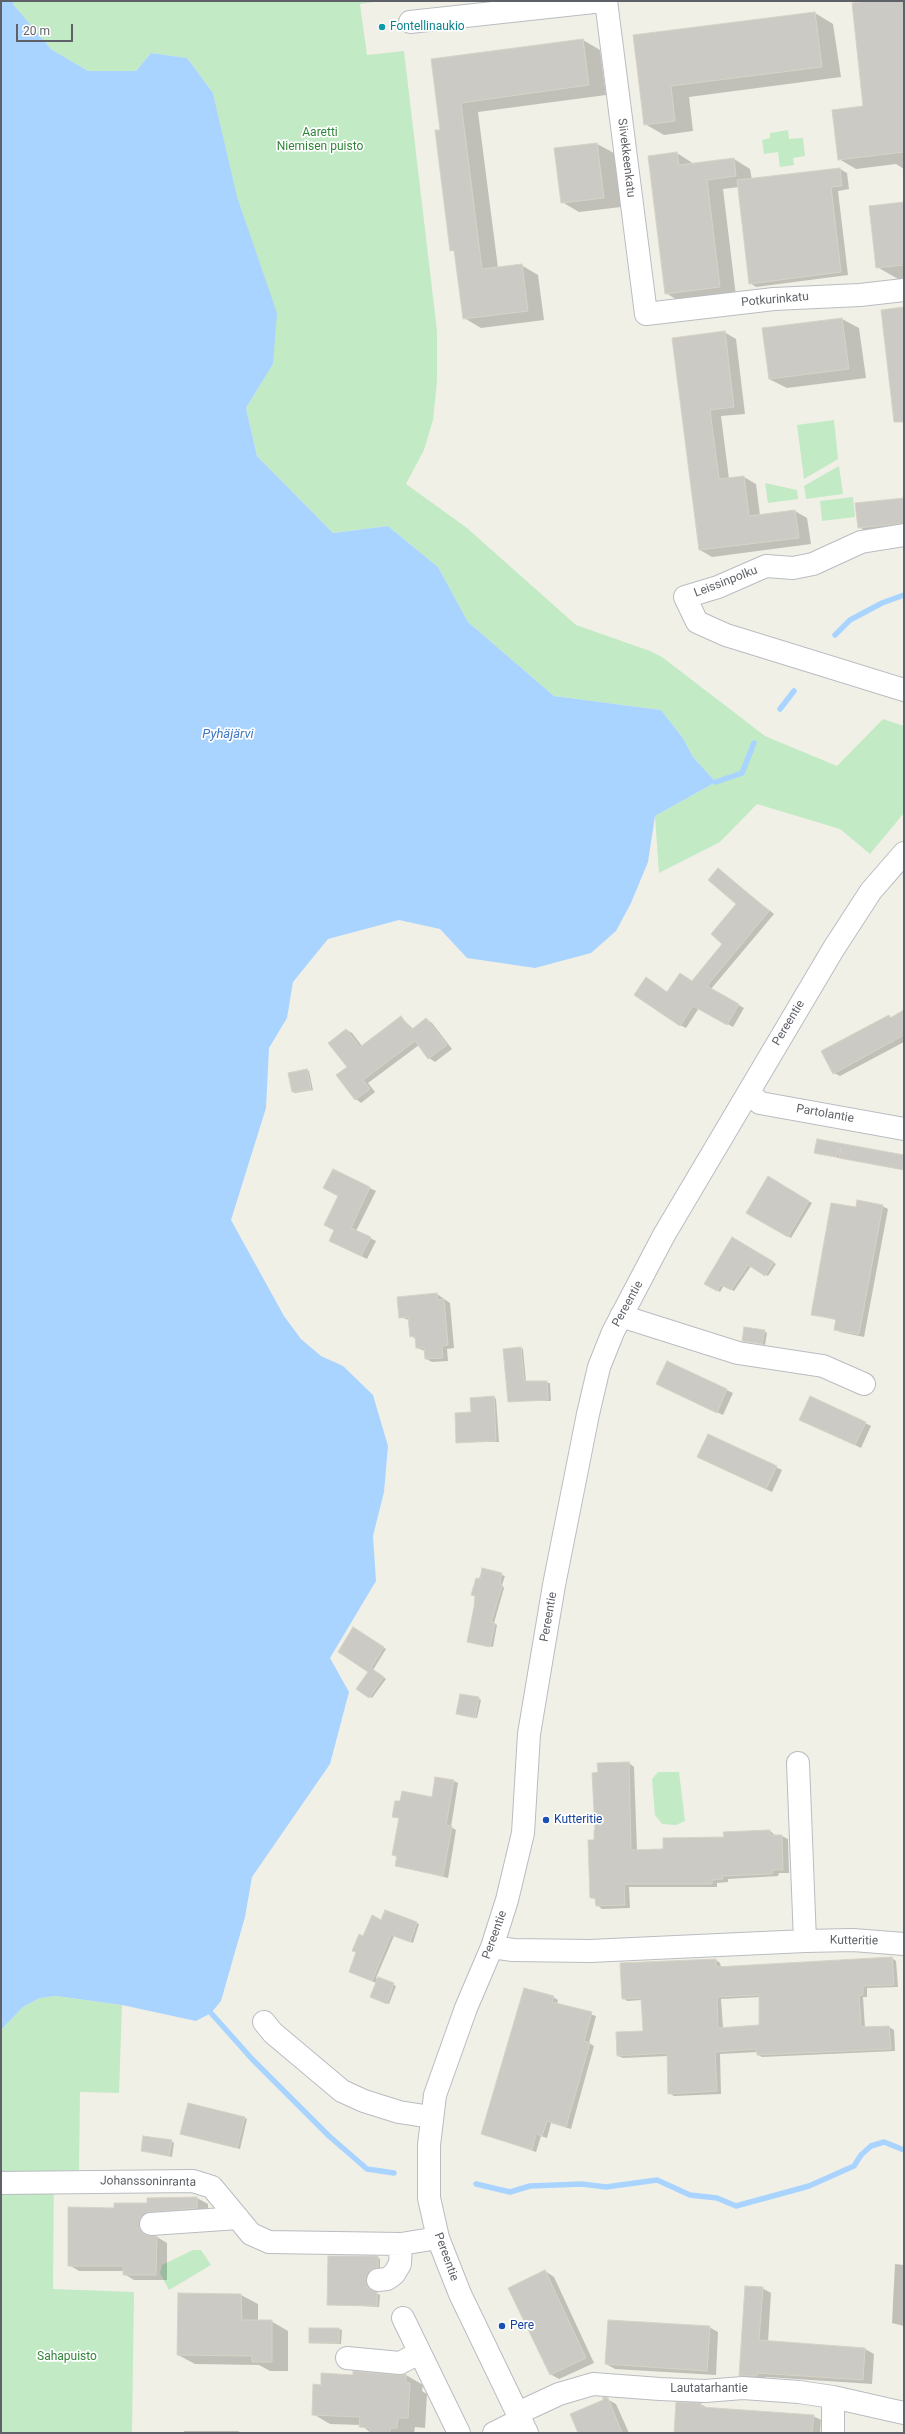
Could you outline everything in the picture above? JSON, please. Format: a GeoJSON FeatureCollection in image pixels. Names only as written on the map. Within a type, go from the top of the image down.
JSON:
{"type":"FeatureCollection","features":[{"type":"Feature","properties":{"kind":"street"},"geometry":{"type":"LineString","coordinates":[[410,22],[605,1]]}},
{"type":"Feature","properties":{"kind":"street","name":"Siivekkeenkatu"},"geometry":{"type":"LineString","coordinates":[[605,1],[646,314]]}},
{"type":"Feature","properties":{"kind":"street","name":"Potkurinkatu"},"geometry":{"type":"LineString","coordinates":[[646,314],[774,299],[860,295],[904,290]]}},
{"type":"Feature","properties":{"kind":"street","name":"Leissinpolku"},"geometry":{"type":"LineString","coordinates":[[904,535],[861,542],[814,564],[793,568],[766,566],[718,587],[685,597],[697,622],[726,635],[904,690]]}},
{"type":"Feature","properties":{"kind":"street","name":"Pereentie"},"geometry":{"type":"LineString","coordinates":[[522,2422],[460,2294],[438,2238],[429,2198],[431,2117],[441,2074],[492,1947],[507,1900],[523,1833],[529,1734],[556,1578],[588,1414],[599,1367],[621,1316],[640,1285],[664,1235],[834,948],[871,891],[904,853]]}},
{"type":"Feature","properties":{"kind":"street","name":"Partolantie"},"geometry":{"type":"LineString","coordinates":[[749,1093],[760,1103],[904,1129]]}},
{"type":"Feature","properties":{"kind":"street"},"geometry":{"type":"LineString","coordinates":[[621,1316],[738,1352],[823,1366],[864,1384]]}},
{"type":"Feature","properties":{"kind":"street"},"geometry":{"type":"LineString","coordinates":[[798,1763],[804,1941]]}},
{"type":"Feature","properties":{"kind":"street","name":"Kutteritie"},"geometry":{"type":"LineString","coordinates":[[492,1947],[513,1950],[590,1951],[804,1941],[853,1940],[904,1944]]}},
{"type":"Feature","properties":{"kind":"street"},"geometry":{"type":"LineString","coordinates":[[264,2022],[273,2033],[342,2091],[364,2101],[399,2112],[431,2117]]}},
{"type":"Feature","properties":{"kind":"street","name":"Johanssoninranta"},"geometry":{"type":"LineString","coordinates":[[1,2183],[193,2181],[212,2187],[251,2234],[269,2242],[401,2244],[438,2238]]}},
{"type":"Feature","properties":{"kind":"street"},"geometry":{"type":"LineString","coordinates":[[151,2224],[238,2218]]}},
{"type":"Feature","properties":{"kind":"street"},"geometry":{"type":"LineString","coordinates":[[378,2280],[387,2279],[394,2274],[400,2264],[401,2244]]}},
{"type":"Feature","properties":{"kind":"street"},"geometry":{"type":"LineString","coordinates":[[403,2318],[459,2433]]}},
{"type":"Feature","properties":{"kind":"street"},"geometry":{"type":"LineString","coordinates":[[347,2358],[400,2363],[419,2353]]}},
{"type":"Feature","properties":{"kind":"street","name":"Lautatarhantie"},"geometry":{"type":"LineString","coordinates":[[494,2433],[522,2422],[559,2394],[593,2384],[705,2390],[743,2388],[833,2397],[904,2413]]}},
{"type":"Feature","properties":{"kind":"street"},"geometry":{"type":"LineString","coordinates":[[833,2397],[833,2433]]}},
{"type":"Feature","properties":{"kind":"green space","name":"Aaretti Niemisen puisto"},"geometry":{"type":"Polygon","coordinates":[[[14,1],[381,1],[360,4],[367,55],[404,51],[437,331],[437,381],[433,420],[424,450],[406,484],[467,528],[576,625],[650,651],[662,657],[765,736],[837,766],[883,719],[904,726],[904,813],[870,854],[840,829],[757,804],[720,842],[659,873],[655,816],[716,782],[693,757],[683,738],[661,710],[554,696],[468,622],[438,567],[388,526],[333,533],[257,456],[246,408],[273,364],[213,93],[187,58],[151,53],[136,71],[88,71],[51,49],[13,4],[14,1]]]}},
{"type":"Feature","properties":{"kind":"green space"},"geometry":{"type":"Polygon","coordinates":[[[788,130],[789,139],[803,138],[805,156],[793,158],[794,165],[780,167],[778,152],[764,154],[762,140],[770,138],[770,133],[788,130]]]}},
{"type":"Feature","properties":{"kind":"green space"},"geometry":{"type":"Polygon","coordinates":[[[834,420],[838,459],[804,479],[797,425],[834,420]]]}},
{"type":"Feature","properties":{"kind":"green space"},"geometry":{"type":"Polygon","coordinates":[[[839,466],[843,494],[806,499],[804,486],[839,466]]]}},
{"type":"Feature","properties":{"kind":"green space"},"geometry":{"type":"Polygon","coordinates":[[[765,483],[797,490],[798,499],[768,503],[765,483]]]}},
{"type":"Feature","properties":{"kind":"green space"},"geometry":{"type":"Polygon","coordinates":[[[853,497],[855,517],[822,521],[820,501],[853,497]]]}},
{"type":"Feature","properties":{"kind":"green space"},"geometry":{"type":"Polygon","coordinates":[[[658,1772],[679,1772],[685,1821],[676,1825],[662,1824],[655,1815],[652,1779],[658,1772]]]}},
{"type":"Feature","properties":{"kind":"green space","name":"Sahapuisto"},"geometry":{"type":"Polygon","coordinates":[[[56,1996],[122,2005],[119,2093],[80,2092],[79,2170],[54,2171],[53,2289],[134,2292],[132,2433],[1,2433],[1,2030],[23,2007],[40,1998],[56,1996]]]}},
{"type":"Feature","properties":{"kind":"green space"},"geometry":{"type":"Polygon","coordinates":[[[193,2250],[201,2250],[211,2265],[169,2290],[160,2273],[162,2265],[193,2250]]]}},
{"type":"Feature","properties":{"kind":"water","name":"Pyhäjärvi"},"geometry":{"type":"Polygon","coordinates":[[[1,1],[14,1],[13,4],[51,49],[88,71],[136,71],[151,53],[187,58],[213,93],[237,197],[277,313],[273,364],[246,408],[257,456],[333,533],[388,526],[438,567],[468,622],[554,696],[661,710],[683,738],[693,757],[716,782],[655,816],[648,862],[631,903],[616,931],[591,953],[535,968],[467,958],[440,929],[399,920],[328,939],[293,982],[287,1018],[269,1048],[266,1108],[231,1220],[284,1316],[301,1339],[321,1356],[343,1366],[373,1395],[388,1446],[384,1492],[373,1536],[376,1581],[330,1658],[349,1692],[330,1764],[252,1877],[245,1917],[221,2001],[211,2013],[196,2021],[122,2005],[56,1996],[40,1998],[23,2007],[1,2030],[1,1]]]}},
{"type":"Feature","properties":{"kind":"building"},"geometry":{"type":"Polygon","coordinates":[[[867,1],[904,1],[904,152],[838,160],[832,110],[863,106],[852,3],[867,1]]]}},
{"type":"Feature","properties":{"kind":"building"},"geometry":{"type":"Polygon","coordinates":[[[815,12],[822,67],[671,86],[675,121],[644,125],[633,35],[815,12]]]}},
{"type":"Feature","properties":{"kind":"building"},"geometry":{"type":"Polygon","coordinates":[[[583,39],[589,85],[461,103],[482,269],[522,264],[528,311],[463,319],[454,250],[450,251],[435,130],[440,130],[431,59],[583,39]]]}},
{"type":"Feature","properties":{"kind":"building"},"geometry":{"type":"Polygon","coordinates":[[[597,143],[604,198],[561,203],[554,148],[597,143]]]}},
{"type":"Feature","properties":{"kind":"building"},"geometry":{"type":"Polygon","coordinates":[[[677,152],[679,165],[734,158],[736,176],[707,180],[720,287],[665,294],[648,156],[677,152]]]}},
{"type":"Feature","properties":{"kind":"building"},"geometry":{"type":"Polygon","coordinates":[[[840,168],[842,186],[831,187],[841,272],[749,284],[737,180],[840,168]]]}},
{"type":"Feature","properties":{"kind":"building"},"geometry":{"type":"Polygon","coordinates":[[[904,202],[904,265],[876,268],[869,206],[904,202]]]}},
{"type":"Feature","properties":{"kind":"building"},"geometry":{"type":"Polygon","coordinates":[[[904,307],[904,422],[894,422],[881,310],[904,307]]]}},
{"type":"Feature","properties":{"kind":"building"},"geometry":{"type":"Polygon","coordinates":[[[842,318],[849,369],[769,379],[762,328],[842,318]]]}},
{"type":"Feature","properties":{"kind":"building"},"geometry":{"type":"Polygon","coordinates":[[[725,331],[734,407],[710,410],[719,479],[744,476],[749,516],[795,510],[799,538],[699,550],[672,338],[725,331]]]}},
{"type":"Feature","properties":{"kind":"building"},"geometry":{"type":"Polygon","coordinates":[[[904,498],[904,523],[858,528],[855,503],[904,498]]]}},
{"type":"Feature","properties":{"kind":"building"},"geometry":{"type":"Polygon","coordinates":[[[718,868],[769,911],[707,986],[739,1004],[727,1025],[693,1006],[680,1026],[634,995],[646,977],[667,992],[680,973],[692,981],[722,944],[711,934],[736,904],[708,880],[718,868]]]}},
{"type":"Feature","properties":{"kind":"building"},"geometry":{"type":"Polygon","coordinates":[[[904,1010],[904,1035],[833,1074],[821,1051],[889,1015],[890,1018],[904,1010]]]}},
{"type":"Feature","properties":{"kind":"building"},"geometry":{"type":"Polygon","coordinates":[[[401,1016],[411,1030],[426,1018],[447,1045],[428,1059],[415,1041],[363,1080],[370,1089],[355,1100],[336,1075],[347,1067],[328,1043],[346,1029],[360,1047],[401,1016]]]}},
{"type":"Feature","properties":{"kind":"building"},"geometry":{"type":"Polygon","coordinates":[[[307,1069],[311,1089],[292,1092],[288,1073],[307,1069]]]}},
{"type":"Feature","properties":{"kind":"building"},"geometry":{"type":"Polygon","coordinates":[[[817,1139],[904,1155],[904,1170],[839,1158],[841,1148],[836,1157],[814,1153],[817,1139]]]}},
{"type":"Feature","properties":{"kind":"building"},"geometry":{"type":"Polygon","coordinates":[[[333,1169],[370,1187],[351,1228],[371,1237],[361,1256],[329,1241],[334,1230],[324,1225],[338,1196],[323,1188],[333,1169]]]}},
{"type":"Feature","properties":{"kind":"building"},"geometry":{"type":"Polygon","coordinates":[[[768,1176],[809,1201],[788,1237],[746,1213],[768,1176]]]}},
{"type":"Feature","properties":{"kind":"building"},"geometry":{"type":"Polygon","coordinates":[[[857,1200],[883,1205],[859,1334],[834,1330],[836,1319],[811,1315],[831,1203],[856,1207],[857,1200]]]}},
{"type":"Feature","properties":{"kind":"building"},"geometry":{"type":"Polygon","coordinates":[[[732,1237],[774,1262],[765,1276],[748,1265],[731,1290],[721,1285],[717,1291],[704,1284],[732,1237]]]}},
{"type":"Feature","properties":{"kind":"building"},"geometry":{"type":"Polygon","coordinates":[[[437,1293],[437,1300],[444,1299],[448,1345],[442,1346],[443,1358],[425,1359],[424,1348],[416,1348],[415,1336],[410,1337],[408,1317],[399,1318],[397,1297],[437,1293]]]}},
{"type":"Feature","properties":{"kind":"building"},"geometry":{"type":"Polygon","coordinates":[[[744,1327],[765,1330],[762,1344],[742,1341],[744,1327]]]}},
{"type":"Feature","properties":{"kind":"building"},"geometry":{"type":"Polygon","coordinates":[[[521,1347],[524,1381],[547,1381],[548,1400],[508,1402],[503,1349],[521,1347]]]}},
{"type":"Feature","properties":{"kind":"building"},"geometry":{"type":"Polygon","coordinates":[[[667,1361],[727,1389],[717,1413],[656,1384],[667,1361]]]}},
{"type":"Feature","properties":{"kind":"building"},"geometry":{"type":"Polygon","coordinates":[[[494,1396],[496,1441],[456,1443],[455,1413],[471,1412],[470,1398],[494,1396]]]}},
{"type":"Feature","properties":{"kind":"building"},"geometry":{"type":"Polygon","coordinates":[[[810,1396],[866,1422],[855,1445],[799,1420],[810,1396]]]}},
{"type":"Feature","properties":{"kind":"building"},"geometry":{"type":"Polygon","coordinates":[[[708,1434],[777,1466],[766,1489],[697,1457],[708,1434]]]}},
{"type":"Feature","properties":{"kind":"building"},"geometry":{"type":"Polygon","coordinates":[[[482,1568],[502,1573],[500,1583],[502,1586],[491,1622],[495,1623],[490,1647],[467,1642],[475,1596],[471,1595],[476,1578],[480,1579],[482,1568]]]}},
{"type":"Feature","properties":{"kind":"building"},"geometry":{"type":"Polygon","coordinates":[[[353,1627],[384,1647],[371,1668],[384,1677],[369,1698],[356,1689],[368,1672],[338,1652],[353,1627]]]}},
{"type":"Feature","properties":{"kind":"building"},"geometry":{"type":"Polygon","coordinates":[[[460,1694],[479,1697],[475,1718],[456,1714],[460,1694]]]}},
{"type":"Feature","properties":{"kind":"building"},"geometry":{"type":"Polygon","coordinates":[[[629,1762],[631,1850],[663,1849],[663,1838],[724,1837],[723,1832],[770,1830],[770,1835],[782,1835],[783,1870],[773,1870],[772,1874],[722,1876],[723,1879],[712,1880],[712,1884],[624,1884],[625,1905],[596,1906],[595,1898],[590,1898],[588,1840],[594,1840],[595,1830],[592,1773],[598,1772],[597,1763],[629,1762]]]}},
{"type":"Feature","properties":{"kind":"building"},"geometry":{"type":"Polygon","coordinates":[[[435,1777],[454,1780],[446,1825],[452,1826],[443,1876],[395,1866],[397,1856],[392,1855],[399,1818],[392,1817],[395,1801],[400,1801],[402,1791],[432,1797],[435,1777]]]}},
{"type":"Feature","properties":{"kind":"building"},"geometry":{"type":"Polygon","coordinates":[[[385,1910],[417,1922],[410,1942],[391,1935],[372,1981],[349,1972],[356,1952],[352,1951],[359,1934],[363,1936],[372,1915],[381,1920],[385,1910]]]}},
{"type":"Feature","properties":{"kind":"building"},"geometry":{"type":"Polygon","coordinates":[[[892,1957],[894,1985],[863,1986],[863,1995],[859,1995],[861,2027],[889,2026],[891,2049],[757,2055],[756,2049],[715,2052],[717,2091],[668,2094],[667,2053],[617,2056],[616,2032],[643,2031],[641,1998],[622,1999],[620,1963],[716,1959],[716,1967],[892,1957]],[[759,1995],[717,1997],[718,2028],[759,2025],[759,1995]]]}},
{"type":"Feature","properties":{"kind":"building"},"geometry":{"type":"Polygon","coordinates":[[[378,1977],[394,1983],[387,2004],[370,1997],[378,1977]]]}},
{"type":"Feature","properties":{"kind":"building"},"geometry":{"type":"Polygon","coordinates":[[[524,1988],[554,1996],[552,2002],[592,2012],[584,2041],[590,2043],[566,2127],[547,2121],[542,2136],[536,2134],[532,2150],[481,2134],[524,1988]]]}},
{"type":"Feature","properties":{"kind":"building"},"geometry":{"type":"Polygon","coordinates":[[[188,2103],[245,2117],[237,2148],[180,2134],[188,2103]]]}},
{"type":"Feature","properties":{"kind":"building"},"geometry":{"type":"Polygon","coordinates":[[[143,2136],[172,2140],[169,2156],[141,2151],[143,2136]]]}},
{"type":"Feature","properties":{"kind":"building"},"geometry":{"type":"Polygon","coordinates":[[[197,2197],[197,2208],[150,2212],[140,2218],[139,2224],[141,2231],[146,2235],[157,2236],[156,2275],[123,2275],[123,2266],[68,2266],[68,2207],[114,2208],[114,2203],[147,2203],[147,2198],[197,2197]]]}},
{"type":"Feature","properties":{"kind":"building"},"geometry":{"type":"Polygon","coordinates":[[[328,2256],[378,2256],[378,2267],[370,2270],[366,2281],[368,2288],[377,2292],[377,2306],[327,2305],[328,2256]]]}},
{"type":"Feature","properties":{"kind":"building"},"geometry":{"type":"Polygon","coordinates":[[[545,2270],[586,2358],[550,2375],[508,2288],[545,2270]]]}},
{"type":"Feature","properties":{"kind":"building"},"geometry":{"type":"Polygon","coordinates":[[[745,2286],[763,2287],[759,2340],[865,2348],[863,2380],[757,2373],[757,2376],[739,2376],[745,2286]]]}},
{"type":"Feature","properties":{"kind":"building"},"geometry":{"type":"Polygon","coordinates":[[[178,2293],[241,2294],[242,2320],[272,2320],[272,2362],[252,2362],[252,2356],[177,2355],[178,2293]]]}},
{"type":"Feature","properties":{"kind":"building"},"geometry":{"type":"Polygon","coordinates":[[[608,2320],[710,2326],[707,2371],[605,2364],[608,2320]]]}},
{"type":"Feature","properties":{"kind":"building"},"geometry":{"type":"Polygon","coordinates":[[[309,2328],[339,2328],[339,2343],[309,2343],[309,2328]]]}},
{"type":"Feature","properties":{"kind":"building"},"geometry":{"type":"Polygon","coordinates":[[[353,2371],[399,2375],[406,2374],[406,2383],[410,2383],[408,2418],[398,2418],[397,2428],[390,2428],[390,2433],[370,2433],[370,2428],[359,2427],[360,2417],[312,2415],[313,2384],[321,2385],[321,2373],[353,2375],[353,2371]]]}},
{"type":"Feature","properties":{"kind":"building"},"geometry":{"type":"Polygon","coordinates":[[[603,2397],[608,2398],[622,2433],[578,2433],[570,2414],[603,2400],[603,2397]]]}},
{"type":"Feature","properties":{"kind":"building"},"geometry":{"type":"Polygon","coordinates":[[[676,2402],[701,2403],[701,2407],[814,2415],[812,2433],[674,2433],[676,2402]]]}},
{"type":"Feature","properties":{"kind":"waterway"},"geometry":{"type":"LineString","coordinates":[[835,635],[850,620],[882,603],[904,595]]}},
{"type":"Feature","properties":{"kind":"waterway"},"geometry":{"type":"LineString","coordinates":[[780,709],[794,691]]}},
{"type":"Feature","properties":{"kind":"waterway"},"geometry":{"type":"LineString","coordinates":[[716,782],[742,773],[754,743]]}},
{"type":"Feature","properties":{"kind":"waterway"},"geometry":{"type":"LineString","coordinates":[[211,2013],[252,2059],[329,2136],[367,2169],[394,2173]]}},
{"type":"Feature","properties":{"kind":"waterway"},"geometry":{"type":"LineString","coordinates":[[476,2184],[510,2192],[530,2186],[582,2184],[606,2187],[657,2180],[690,2195],[717,2198],[736,2206],[809,2186],[854,2166],[861,2155],[871,2146],[884,2142],[904,2150]]}},
{"type":"Feature","properties":{"kind":"place","name":"Fontellinaukio"},"geometry":{"type":"Point","coordinates":[382,27]}},
{"type":"Feature","properties":{"kind":"place","name":"Kutteritie"},"geometry":{"type":"Point","coordinates":[546,1820]}},
{"type":"Feature","properties":{"kind":"place","name":"Pere"},"geometry":{"type":"Point","coordinates":[502,2326]}}]}
